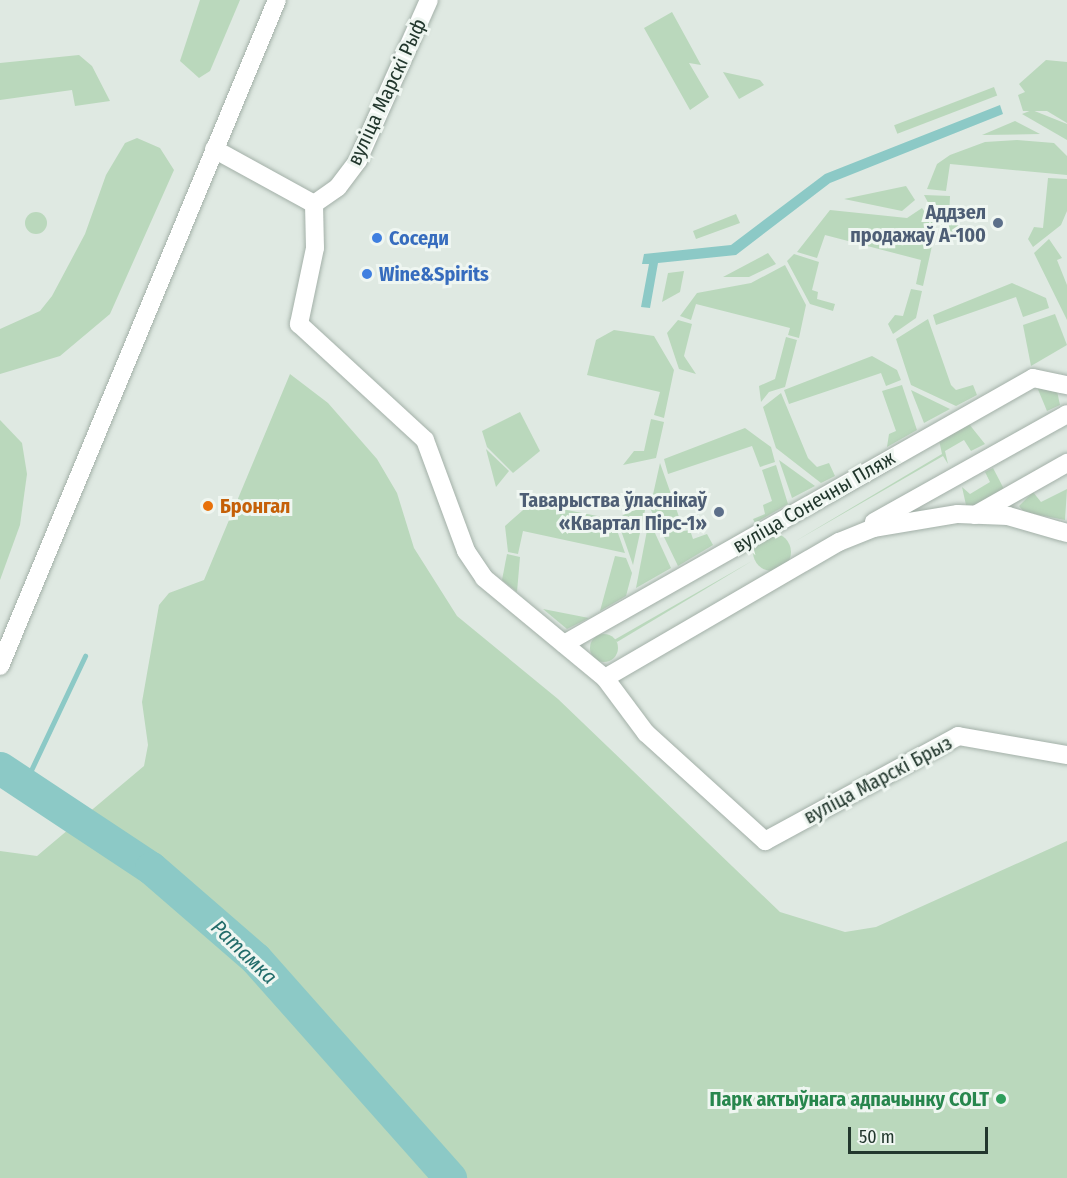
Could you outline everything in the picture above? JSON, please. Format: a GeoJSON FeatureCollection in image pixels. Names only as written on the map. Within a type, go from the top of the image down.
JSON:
{"type":"FeatureCollection","features":[{"type":"Feature","properties":{"kind":"street"},"geometry":{"type":"LineString","coordinates":[[0,666],[277,0]]}},
{"type":"Feature","properties":{"kind":"street","name":"вуліца Марскі Рыф"},"geometry":{"type":"LineString","coordinates":[[314,204],[338,187],[357,160],[429,0]]}},
{"type":"Feature","properties":{"kind":"street"},"geometry":{"type":"LineString","coordinates":[[214,149],[314,204],[315,248],[299,324],[425,440],[466,551],[484,578],[604,678],[1067,414]]}},
{"type":"Feature","properties":{"kind":"street","name":"вуліца Сонечны Пляж"},"geometry":{"type":"LineString","coordinates":[[564,644],[1033,378],[1067,385]]}},
{"type":"Feature","properties":{"kind":"street"},"geometry":{"type":"LineString","coordinates":[[975,515],[1067,463]]}},
{"type":"Feature","properties":{"kind":"street"},"geometry":{"type":"LineString","coordinates":[[839,542],[924,516],[1008,516],[1067,533]]}},
{"type":"Feature","properties":{"kind":"street","name":"вуліца Марскі Брыз"},"geometry":{"type":"LineString","coordinates":[[604,678],[646,733],[765,841],[958,736],[1067,755]]}},
{"type":"Feature","properties":{"kind":"green space"},"geometry":{"type":"Polygon","coordinates":[[[200,0],[240,0],[210,71],[199,78],[180,61],[200,0]]]}},
{"type":"Feature","properties":{"kind":"green space"},"geometry":{"type":"Polygon","coordinates":[[[672,12],[701,65],[689,63],[709,97],[690,110],[644,28],[672,12]]]}},
{"type":"Feature","properties":{"kind":"green space"},"geometry":{"type":"Polygon","coordinates":[[[79,55],[92,66],[110,101],[75,106],[72,90],[0,100],[0,63],[79,55]]]}},
{"type":"Feature","properties":{"kind":"green space"},"geometry":{"type":"Polygon","coordinates":[[[1046,60],[1067,62],[1067,123],[1047,111],[1023,111],[1018,95],[1025,92],[1019,84],[1046,60]]]}},
{"type":"Feature","properties":{"kind":"green space"},"geometry":{"type":"Polygon","coordinates":[[[723,72],[760,80],[764,85],[739,99],[723,72]]]}},
{"type":"Feature","properties":{"kind":"green space"},"geometry":{"type":"Polygon","coordinates":[[[994,87],[997,95],[897,134],[894,125],[994,87]]]}},
{"type":"Feature","properties":{"kind":"green space"},"geometry":{"type":"Polygon","coordinates":[[[1032,110],[1067,124],[1067,140],[1022,114],[1032,110]]]}},
{"type":"Feature","properties":{"kind":"green space"},"geometry":{"type":"Polygon","coordinates":[[[1015,121],[1040,134],[982,135],[1015,121]]]}},
{"type":"Feature","properties":{"kind":"green space"},"geometry":{"type":"Polygon","coordinates":[[[137,138],[160,148],[174,170],[110,314],[60,356],[0,374],[0,329],[40,311],[52,296],[85,234],[106,175],[125,143],[137,138]]]}},
{"type":"Feature","properties":{"kind":"green space"},"geometry":{"type":"Polygon","coordinates":[[[1017,140],[1054,143],[1067,156],[1067,175],[950,164],[946,191],[927,189],[937,164],[950,155],[985,142],[1017,140]]]}},
{"type":"Feature","properties":{"kind":"green space"},"geometry":{"type":"Polygon","coordinates":[[[1048,178],[1067,179],[1067,211],[1061,225],[1033,247],[1028,239],[1034,227],[1043,228],[1048,178]]]}},
{"type":"Feature","properties":{"kind":"green space"},"geometry":{"type":"Polygon","coordinates":[[[906,186],[915,200],[902,211],[844,199],[906,186]]]}},
{"type":"Feature","properties":{"kind":"green space"},"geometry":{"type":"Polygon","coordinates":[[[924,195],[950,196],[949,219],[957,220],[961,236],[945,234],[924,195]]]}},
{"type":"Feature","properties":{"kind":"green space"},"geometry":{"type":"Polygon","coordinates":[[[922,208],[936,228],[923,286],[916,284],[921,260],[825,235],[817,258],[797,252],[830,210],[907,218],[922,208]]]}},
{"type":"Feature","properties":{"kind":"green space"},"geometry":{"type":"Polygon","coordinates":[[[32,212],[40,212],[47,219],[47,227],[40,234],[32,234],[25,227],[25,219],[32,212]]]}},
{"type":"Feature","properties":{"kind":"green space"},"geometry":{"type":"Polygon","coordinates":[[[736,214],[740,223],[696,239],[693,231],[736,214]]]}},
{"type":"Feature","properties":{"kind":"green space"},"geometry":{"type":"Polygon","coordinates":[[[1049,239],[1062,258],[1057,260],[1067,285],[1067,320],[1034,253],[1049,239]]]}},
{"type":"Feature","properties":{"kind":"green space"},"geometry":{"type":"Polygon","coordinates":[[[768,253],[776,264],[749,277],[723,277],[768,253]]]}},
{"type":"Feature","properties":{"kind":"green space"},"geometry":{"type":"Polygon","coordinates":[[[794,254],[819,262],[812,290],[818,292],[817,299],[835,304],[833,311],[810,304],[787,261],[794,254]]]}},
{"type":"Feature","properties":{"kind":"green space"},"geometry":{"type":"Polygon","coordinates":[[[785,265],[806,305],[799,338],[788,335],[790,328],[696,304],[691,320],[680,316],[697,293],[751,283],[785,265]]]}},
{"type":"Feature","properties":{"kind":"green space"},"geometry":{"type":"Polygon","coordinates":[[[684,271],[680,292],[662,302],[668,273],[684,271]]]}},
{"type":"Feature","properties":{"kind":"green space"},"geometry":{"type":"Polygon","coordinates":[[[1012,283],[1046,298],[1049,308],[1023,317],[1016,297],[936,325],[933,315],[1012,283]]]}},
{"type":"Feature","properties":{"kind":"green space"},"geometry":{"type":"Polygon","coordinates":[[[911,289],[922,291],[916,318],[893,334],[888,324],[895,315],[903,316],[911,289]]]}},
{"type":"Feature","properties":{"kind":"green space"},"geometry":{"type":"Polygon","coordinates":[[[1055,314],[1067,345],[1031,366],[1023,325],[1055,314]]]}},
{"type":"Feature","properties":{"kind":"green space"},"geometry":{"type":"Polygon","coordinates":[[[928,319],[951,385],[956,390],[973,385],[977,395],[956,406],[911,385],[896,339],[928,319]]]}},
{"type":"Feature","properties":{"kind":"green space"},"geometry":{"type":"Polygon","coordinates":[[[678,320],[692,324],[684,356],[696,374],[679,369],[667,333],[678,320]]]}},
{"type":"Feature","properties":{"kind":"green space"},"geometry":{"type":"Polygon","coordinates":[[[614,330],[654,336],[674,370],[664,418],[654,415],[660,392],[587,375],[596,340],[614,330]]]}},
{"type":"Feature","properties":{"kind":"green space"},"geometry":{"type":"Polygon","coordinates":[[[786,337],[797,340],[785,387],[769,392],[761,402],[759,386],[775,379],[786,337]]]}},
{"type":"Feature","properties":{"kind":"green space"},"geometry":{"type":"Polygon","coordinates":[[[872,356],[897,370],[901,380],[886,386],[881,373],[789,404],[784,390],[872,356]]]}},
{"type":"Feature","properties":{"kind":"green space"},"geometry":{"type":"Polygon","coordinates":[[[290,374],[328,403],[377,459],[397,493],[414,548],[457,616],[558,699],[780,912],[845,932],[876,927],[1067,841],[1067,1178],[0,1178],[0,851],[37,856],[144,766],[148,745],[142,702],[159,605],[169,593],[204,580],[290,374]]]}},
{"type":"Feature","properties":{"kind":"green space"},"geometry":{"type":"Polygon","coordinates":[[[902,385],[917,430],[887,447],[889,434],[896,431],[882,391],[902,385]]]}},
{"type":"Feature","properties":{"kind":"green space"},"geometry":{"type":"Polygon","coordinates":[[[1037,387],[1057,391],[1060,405],[1047,411],[1037,387]]]}},
{"type":"Feature","properties":{"kind":"green space"},"geometry":{"type":"Polygon","coordinates":[[[911,390],[950,409],[924,423],[911,390]]]}},
{"type":"Feature","properties":{"kind":"green space"},"geometry":{"type":"Polygon","coordinates":[[[781,393],[808,458],[817,467],[829,463],[835,476],[821,483],[776,448],[763,407],[781,393]]]}},
{"type":"Feature","properties":{"kind":"green space"},"geometry":{"type":"Polygon","coordinates":[[[520,412],[540,451],[513,473],[487,447],[482,431],[520,412]]]}},
{"type":"Feature","properties":{"kind":"green space"},"geometry":{"type":"Polygon","coordinates":[[[651,419],[664,422],[656,458],[623,465],[634,451],[644,451],[651,419]]]}},
{"type":"Feature","properties":{"kind":"green space"},"geometry":{"type":"Polygon","coordinates":[[[0,420],[22,443],[27,474],[20,525],[0,580],[0,420]]]}},
{"type":"Feature","properties":{"kind":"green space"},"geometry":{"type":"Polygon","coordinates":[[[969,424],[985,444],[971,451],[964,440],[945,451],[948,464],[943,456],[794,542],[942,454],[939,440],[969,424]]]}},
{"type":"Feature","properties":{"kind":"green space"},"geometry":{"type":"Polygon","coordinates":[[[745,428],[771,447],[775,462],[760,467],[752,446],[668,474],[664,459],[745,428]]]}},
{"type":"Feature","properties":{"kind":"green space"},"geometry":{"type":"Polygon","coordinates":[[[486,449],[509,471],[496,487],[486,449]]]}},
{"type":"Feature","properties":{"kind":"green space"},"geometry":{"type":"Polygon","coordinates":[[[779,460],[815,486],[792,498],[779,460]]]}},
{"type":"Feature","properties":{"kind":"green space"},"geometry":{"type":"Polygon","coordinates":[[[660,463],[684,531],[690,530],[693,539],[707,534],[713,545],[678,566],[650,508],[660,463]]]}},
{"type":"Feature","properties":{"kind":"green space"},"geometry":{"type":"Polygon","coordinates":[[[776,465],[788,504],[755,523],[753,519],[765,514],[763,505],[772,501],[762,470],[776,465]]]}},
{"type":"Feature","properties":{"kind":"green space"},"geometry":{"type":"Polygon","coordinates":[[[993,468],[1004,489],[975,506],[966,505],[962,487],[970,494],[990,482],[985,472],[993,468]]]}},
{"type":"Feature","properties":{"kind":"green space"},"geometry":{"type":"Polygon","coordinates":[[[1067,489],[1065,520],[1024,512],[1019,506],[1033,492],[1041,502],[1067,489]]]}},
{"type":"Feature","properties":{"kind":"green space"},"geometry":{"type":"Polygon","coordinates":[[[531,503],[613,519],[625,553],[523,531],[518,554],[508,552],[505,526],[531,503]]]}},
{"type":"Feature","properties":{"kind":"green space"},"geometry":{"type":"Polygon","coordinates":[[[642,504],[645,510],[633,565],[617,519],[642,504]]]}},
{"type":"Feature","properties":{"kind":"green space"},"geometry":{"type":"Polygon","coordinates":[[[649,520],[671,568],[636,588],[649,520]]]}},
{"type":"Feature","properties":{"kind":"green space"},"geometry":{"type":"Polygon","coordinates":[[[772,533],[786,538],[791,552],[786,566],[772,571],[758,566],[753,552],[758,538],[772,533]]]}},
{"type":"Feature","properties":{"kind":"green space"},"geometry":{"type":"Polygon","coordinates":[[[507,554],[520,557],[517,592],[502,580],[507,554]]]}},
{"type":"Feature","properties":{"kind":"green space"},"geometry":{"type":"Polygon","coordinates":[[[615,556],[626,558],[632,573],[626,596],[600,611],[615,556]]]}},
{"type":"Feature","properties":{"kind":"green space"},"geometry":{"type":"Polygon","coordinates":[[[752,561],[617,642],[614,640],[752,561]]]}},
{"type":"Feature","properties":{"kind":"green space"},"geometry":{"type":"Polygon","coordinates":[[[543,609],[589,618],[567,629],[543,609]]]}},
{"type":"Feature","properties":{"kind":"green space"},"geometry":{"type":"Polygon","coordinates":[[[604,634],[614,638],[618,648],[614,658],[604,662],[594,658],[590,648],[594,638],[604,634]]]}},
{"type":"Feature","properties":{"kind":"water"},"geometry":{"type":"Polygon","coordinates":[[[1000,105],[1003,114],[830,183],[736,255],[658,263],[650,308],[641,307],[649,264],[642,264],[644,254],[731,245],[825,174],[1000,105]]]}},
{"type":"Feature","properties":{"kind":"waterway"},"geometry":{"type":"LineString","coordinates":[[24,785],[85,656]]}},
{"type":"Feature","properties":{"kind":"waterway","name":"Ратамка"},"geometry":{"type":"LineString","coordinates":[[0,768],[151,868],[255,958],[450,1178]]}},
{"type":"Feature","properties":{"kind":"place","name":"Аддзел продажаў А-100"},"geometry":{"type":"Point","coordinates":[998,223]}},
{"type":"Feature","properties":{"kind":"place","name":"Соседи"},"geometry":{"type":"Point","coordinates":[377,238]}},
{"type":"Feature","properties":{"kind":"place","name":"Wine&Spirits"},"geometry":{"type":"Point","coordinates":[367,274]}},
{"type":"Feature","properties":{"kind":"place","name":"Бронгал"},"geometry":{"type":"Point","coordinates":[208,506]}},
{"type":"Feature","properties":{"kind":"place","name":"Таварыства ўласнікаў «Квартал Пірс-1»"},"geometry":{"type":"Point","coordinates":[719,512]}},
{"type":"Feature","properties":{"kind":"place","name":"Парк актыўнага адпачынку COLT"},"geometry":{"type":"Point","coordinates":[1001,1099]}}]}
